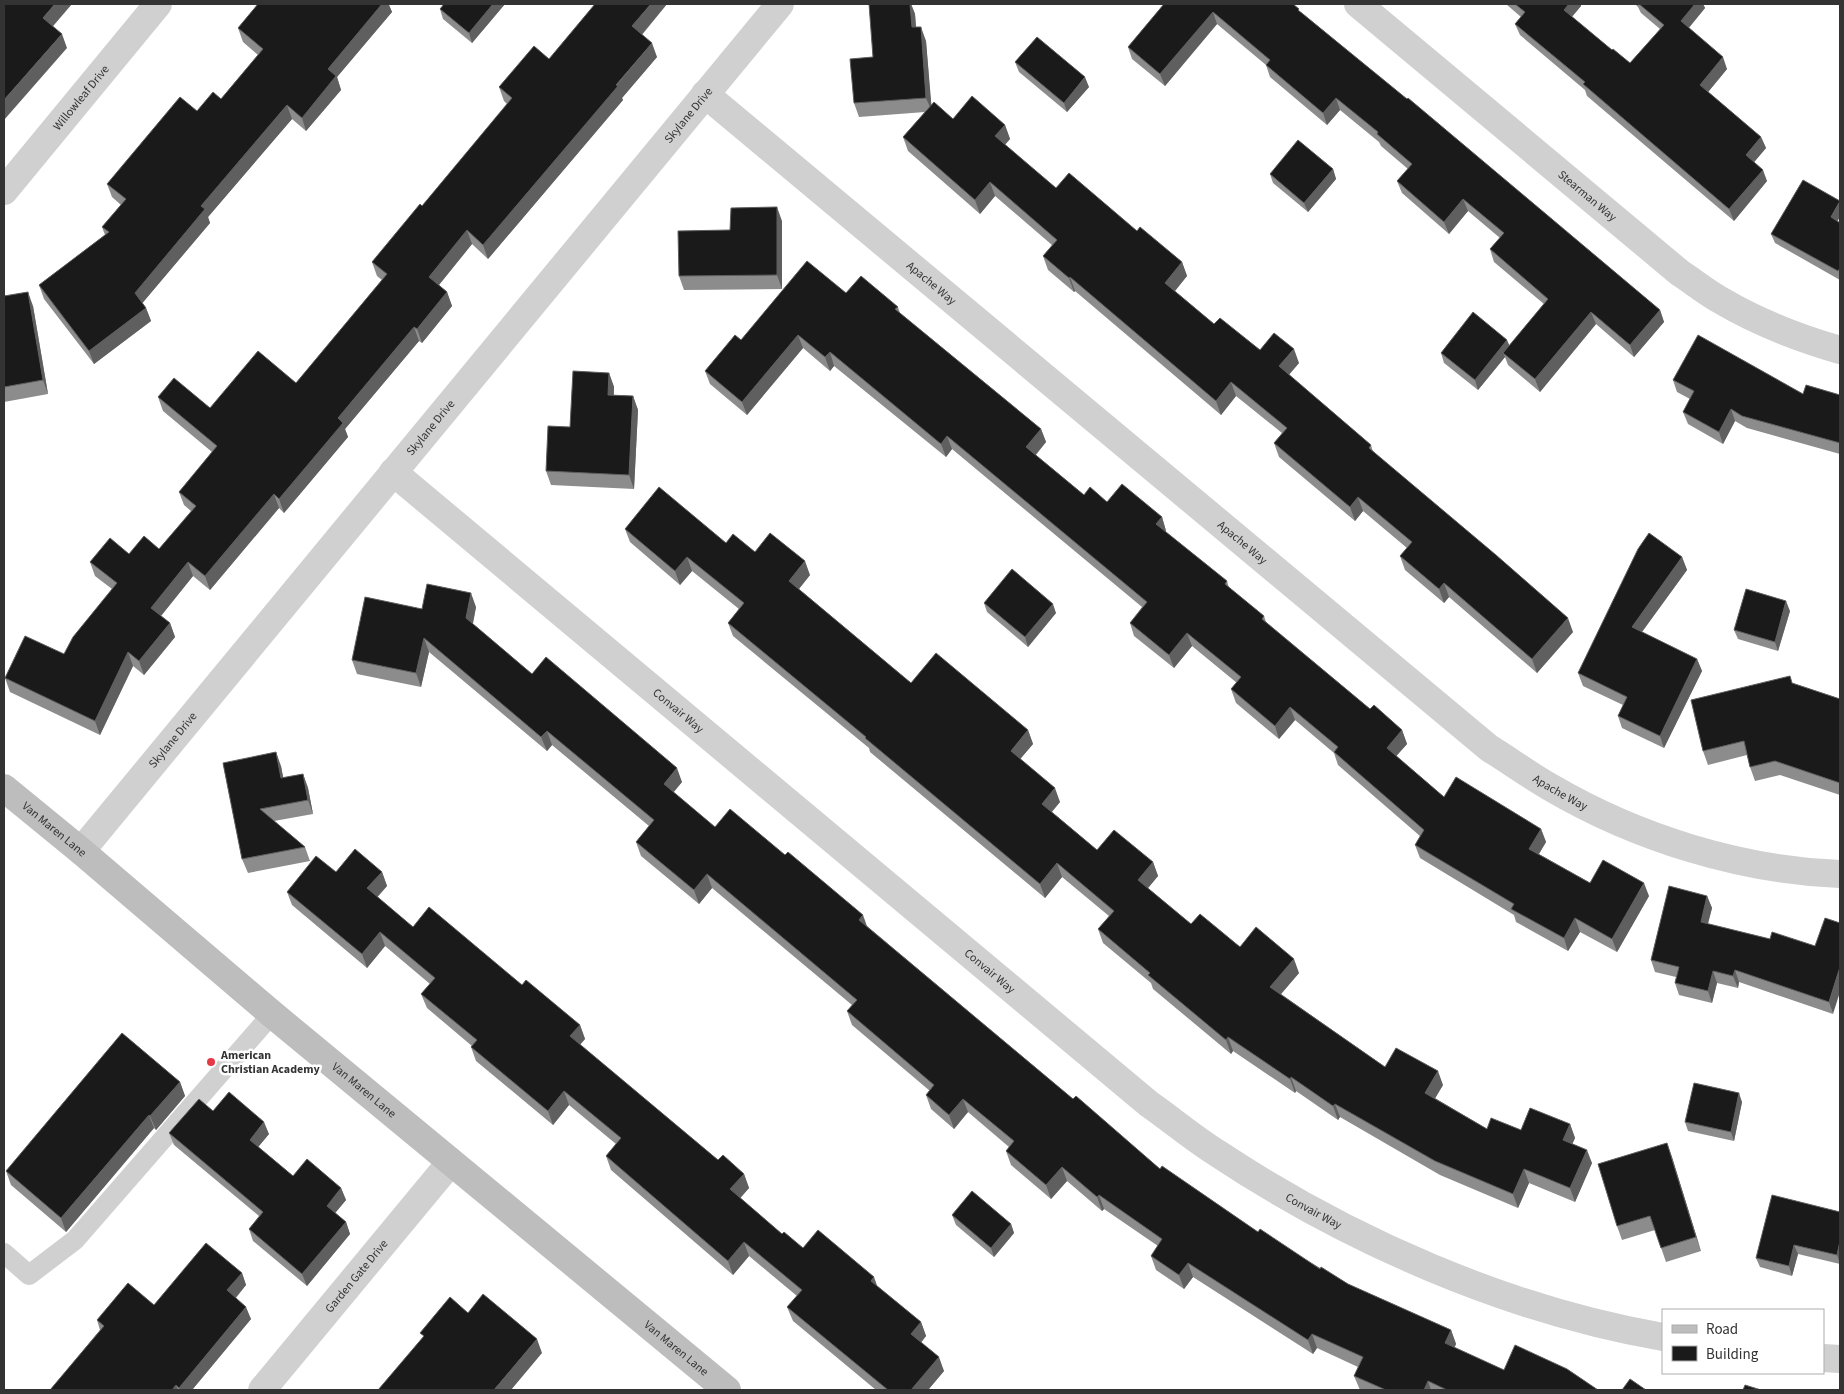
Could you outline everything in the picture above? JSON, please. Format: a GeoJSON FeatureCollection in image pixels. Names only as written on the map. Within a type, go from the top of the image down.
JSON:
{"type":"FeatureCollection","features":[{"type":"Feature","properties":{"kind":"main road","name":"Van Maren Lane"},"geometry":{"type":"LineString","coordinates":[[4,788],[450,1163],[727,1390]]}},
{"type":"Feature","properties":{"kind":"street","name":"Willowleaf Drive"},"geometry":{"type":"LineString","coordinates":[[4,191],[158,4]]}},
{"type":"Feature","properties":{"kind":"street","name":"Skylane Drive"},"geometry":{"type":"LineString","coordinates":[[81,851],[780,4]]}},
{"type":"Feature","properties":{"kind":"street","name":"Stearman Way"},"geometry":{"type":"LineString","coordinates":[[1358,4],[1680,273],[1720,300],[1764,323],[1809,341],[1840,350]]}},
{"type":"Feature","properties":{"kind":"street","name":"Apache Way"},"geometry":{"type":"LineString","coordinates":[[705,94],[1489,748],[1550,788],[1614,819],[1680,845],[1749,863],[1840,874]]}},
{"type":"Feature","properties":{"kind":"street","name":"Convair Way"},"geometry":{"type":"LineString","coordinates":[[393,472],[1149,1104],[1217,1153],[1325,1218],[1401,1256],[1479,1287],[1560,1313],[1662,1337]]}},
{"type":"Feature","properties":{"kind":"street","name":"Garden Gate Drive"},"geometry":{"type":"LineString","coordinates":[[262,1390],[450,1163]]}},
{"type":"Feature","properties":{"kind":"street"},"geometry":{"type":"LineString","coordinates":[[1824,1358],[1840,1359]]}},
{"type":"Feature","properties":{"kind":"lane"},"geometry":{"type":"LineString","coordinates":[[4,1253],[29,1275],[75,1240],[272,1014]]}},
{"type":"Feature","properties":{"kind":"building"},"geometry":{"type":"Polygon","coordinates":[[[4,4],[55,4],[43,18],[62,34],[4,100],[4,4]]]}},
{"type":"Feature","properties":{"kind":"building"},"geometry":{"type":"Polygon","coordinates":[[[258,4],[382,4],[328,69],[336,76],[302,118],[287,105],[201,206],[205,209],[135,293],[146,308],[89,351],[39,285],[109,232],[102,227],[126,199],[107,184],[180,97],[197,111],[213,92],[221,99],[263,49],[238,28],[258,4]]]}},
{"type":"Feature","properties":{"kind":"building"},"geometry":{"type":"Polygon","coordinates":[[[444,4],[493,4],[469,33],[440,9],[444,4]]]}},
{"type":"Feature","properties":{"kind":"building"},"geometry":{"type":"Polygon","coordinates":[[[595,4],[651,4],[632,26],[652,43],[616,85],[618,86],[483,245],[467,230],[429,277],[447,292],[417,329],[414,327],[338,418],[343,423],[279,499],[274,494],[205,576],[188,562],[151,608],[170,623],[139,661],[128,652],[95,721],[5,678],[25,636],[64,654],[73,637],[117,583],[90,562],[110,538],[129,554],[144,536],[159,549],[196,506],[179,492],[217,446],[158,397],[174,378],[210,408],[258,351],[296,383],[387,274],[372,262],[420,204],[422,206],[512,98],[499,87],[534,46],[549,59],[595,4]]]}},
{"type":"Feature","properties":{"kind":"building"},"geometry":{"type":"Polygon","coordinates":[[[869,4],[910,4],[912,27],[921,27],[926,98],[854,103],[850,59],[873,57],[869,4]]]}},
{"type":"Feature","properties":{"kind":"building"},"geometry":{"type":"Polygon","coordinates":[[[1164,4],[1293,4],[1660,310],[1630,345],[1591,312],[1535,379],[1503,353],[1548,299],[1490,249],[1504,233],[1463,199],[1444,222],[1397,181],[1412,164],[1377,134],[1378,132],[1336,98],[1323,113],[1266,65],[1270,60],[1213,12],[1160,74],[1128,47],[1164,4]]]}},
{"type":"Feature","properties":{"kind":"building"},"geometry":{"type":"Polygon","coordinates":[[[1515,4],[1569,4],[1564,10],[1630,63],[1664,25],[1639,4],[1695,4],[1681,21],[1723,57],[1700,85],[1761,137],[1746,155],[1763,170],[1729,209],[1583,84],[1585,82],[1515,24],[1525,12],[1515,4]]]}},
{"type":"Feature","properties":{"kind":"building"},"geometry":{"type":"Polygon","coordinates":[[[1037,37],[1085,77],[1064,103],[1015,62],[1037,37]]]}},
{"type":"Feature","properties":{"kind":"building"},"geometry":{"type":"Polygon","coordinates":[[[972,96],[1005,125],[995,136],[1056,188],[1069,173],[1137,231],[1140,227],[1182,262],[1165,283],[1214,324],[1220,318],[1260,350],[1274,333],[1294,349],[1279,366],[1371,445],[1369,448],[1568,618],[1532,659],[1444,583],[1439,589],[1400,556],[1412,542],[1358,497],[1350,507],[1274,443],[1287,428],[1231,382],[1216,401],[1043,256],[1057,240],[990,182],[975,200],[903,137],[934,102],[953,119],[972,96]]]}},
{"type":"Feature","properties":{"kind":"building"},"geometry":{"type":"Polygon","coordinates":[[[1298,140],[1333,169],[1304,203],[1270,174],[1298,140]]]}},
{"type":"Feature","properties":{"kind":"building"},"geometry":{"type":"Polygon","coordinates":[[[1803,180],[1840,201],[1831,217],[1840,223],[1840,268],[1838,271],[1771,234],[1803,180]]]}},
{"type":"Feature","properties":{"kind":"building"},"geometry":{"type":"Polygon","coordinates":[[[777,207],[777,275],[679,276],[678,231],[730,230],[731,208],[777,207]]]}},
{"type":"Feature","properties":{"kind":"building"},"geometry":{"type":"Polygon","coordinates":[[[807,261],[846,293],[861,276],[898,307],[895,309],[1041,429],[1026,447],[1084,495],[1090,487],[1107,502],[1122,484],[1162,517],[1156,524],[1227,581],[1225,584],[1264,616],[1262,619],[1370,709],[1374,705],[1402,730],[1387,748],[1444,797],[1456,777],[1541,829],[1529,849],[1590,883],[1603,860],[1644,883],[1612,939],[1575,918],[1564,938],[1511,909],[1514,904],[1415,845],[1424,830],[1334,752],[1338,747],[1290,707],[1275,726],[1231,689],[1241,677],[1187,633],[1169,655],[1130,623],[1147,602],[947,436],[941,444],[830,352],[825,357],[798,335],[742,402],[705,371],[735,335],[741,340],[807,261]]]}},
{"type":"Feature","properties":{"kind":"building"},"geometry":{"type":"Polygon","coordinates":[[[28,292],[43,380],[4,387],[4,296],[28,292]]]}},
{"type":"Feature","properties":{"kind":"building"},"geometry":{"type":"Polygon","coordinates":[[[1473,312],[1507,340],[1475,380],[1441,353],[1473,312]]]}},
{"type":"Feature","properties":{"kind":"building"},"geometry":{"type":"Polygon","coordinates":[[[1698,335],[1803,394],[1806,385],[1840,395],[1840,443],[1742,416],[1731,409],[1719,432],[1683,412],[1694,391],[1673,380],[1698,335]]]}},
{"type":"Feature","properties":{"kind":"building"},"geometry":{"type":"Polygon","coordinates":[[[573,371],[609,373],[608,395],[633,396],[629,475],[546,471],[548,426],[570,427],[573,371]]]}},
{"type":"Feature","properties":{"kind":"building"},"geometry":{"type":"Polygon","coordinates":[[[659,487],[726,543],[733,534],[755,552],[770,533],[805,561],[789,581],[911,683],[936,653],[1028,730],[1011,751],[1055,788],[1042,804],[1097,850],[1114,830],[1153,862],[1138,880],[1191,924],[1200,914],[1240,947],[1256,927],[1294,959],[1270,987],[1385,1067],[1396,1048],[1438,1071],[1425,1093],[1487,1129],[1491,1118],[1521,1130],[1530,1108],[1570,1124],[1563,1140],[1587,1150],[1570,1188],[1524,1169],[1513,1194],[1435,1161],[1335,1104],[1333,1106],[1228,1037],[1226,1040],[1148,975],[1150,973],[1098,929],[1114,911],[1057,863],[1040,884],[728,623],[744,603],[687,557],[675,571],[625,529],[659,487]]]}},
{"type":"Feature","properties":{"kind":"building"},"geometry":{"type":"Polygon","coordinates":[[[1649,533],[1682,557],[1632,627],[1697,659],[1660,736],[1618,716],[1627,697],[1578,673],[1638,549],[1649,533]]]}},
{"type":"Feature","properties":{"kind":"building"},"geometry":{"type":"Polygon","coordinates":[[[1012,569],[1053,604],[1025,637],[984,603],[1012,569]]]}},
{"type":"Feature","properties":{"kind":"building"},"geometry":{"type":"Polygon","coordinates":[[[427,584],[471,593],[466,618],[532,674],[546,657],[677,768],[664,784],[715,827],[730,809],[785,855],[788,852],[863,915],[859,920],[1073,1099],[1076,1096],[1160,1169],[1162,1166],[1258,1232],[1260,1229],[1320,1269],[1321,1267],[1348,1284],[1451,1330],[1445,1343],[1504,1370],[1515,1345],[1567,1369],[1598,1390],[1447,1390],[1428,1381],[1424,1390],[1386,1390],[1354,1376],[1363,1357],[1312,1334],[1308,1340],[1188,1263],[1179,1275],[1151,1256],[1162,1239],[1099,1195],[1097,1197],[1062,1167],[1046,1185],[1006,1151],[1014,1141],[963,1099],[949,1115],[926,1095],[934,1085],[847,1011],[857,1000],[707,874],[694,890],[636,842],[654,820],[547,731],[541,737],[424,638],[416,673],[352,660],[365,597],[422,609],[427,584]]]}},
{"type":"Feature","properties":{"kind":"building"},"geometry":{"type":"Polygon","coordinates":[[[1746,589],[1786,601],[1775,642],[1734,630],[1746,589]]]}},
{"type":"Feature","properties":{"kind":"building"},"geometry":{"type":"Polygon","coordinates":[[[1790,676],[1792,683],[1840,699],[1840,783],[1775,761],[1750,767],[1744,741],[1703,751],[1691,700],[1790,676]]]}},
{"type":"Feature","properties":{"kind":"building"},"geometry":{"type":"Polygon","coordinates":[[[276,752],[281,778],[303,774],[308,800],[260,809],[305,847],[242,859],[223,763],[276,752]]]}},
{"type":"Feature","properties":{"kind":"building"},"geometry":{"type":"Polygon","coordinates":[[[355,849],[382,872],[367,888],[413,927],[429,907],[522,985],[526,980],[580,1025],[570,1036],[718,1160],[723,1155],[744,1174],[730,1189],[782,1234],[784,1232],[803,1248],[818,1230],[874,1277],[871,1281],[921,1322],[911,1334],[939,1357],[911,1390],[888,1390],[787,1307],[802,1290],[744,1242],[728,1261],[606,1156],[621,1138],[564,1091],[548,1111],[471,1047],[477,1040],[421,994],[435,978],[380,932],[362,954],[287,892],[316,856],[336,872],[355,849]]]}},
{"type":"Feature","properties":{"kind":"building"},"geometry":{"type":"Polygon","coordinates":[[[1669,886],[1707,896],[1701,922],[1770,939],[1772,932],[1815,946],[1825,918],[1840,923],[1840,967],[1829,1002],[1735,970],[1733,976],[1713,971],[1708,991],[1675,983],[1679,967],[1651,960],[1669,886]]]}},
{"type":"Feature","properties":{"kind":"building"},"geometry":{"type":"Polygon","coordinates":[[[122,1033],[180,1082],[149,1115],[61,1218],[6,1171],[122,1033]]]}},
{"type":"Feature","properties":{"kind":"building"},"geometry":{"type":"Polygon","coordinates":[[[1694,1083],[1739,1093],[1731,1132],[1685,1122],[1694,1083]]]}},
{"type":"Feature","properties":{"kind":"building"},"geometry":{"type":"Polygon","coordinates":[[[229,1092],[264,1122],[250,1140],[293,1176],[307,1159],[341,1188],[327,1206],[346,1222],[302,1274],[249,1229],[263,1212],[169,1133],[199,1099],[213,1111],[229,1092]]]}},
{"type":"Feature","properties":{"kind":"building"},"geometry":{"type":"Polygon","coordinates":[[[1667,1143],[1696,1237],[1661,1248],[1650,1216],[1617,1226],[1598,1164],[1667,1143]]]}},
{"type":"Feature","properties":{"kind":"building"},"geometry":{"type":"Polygon","coordinates":[[[972,1191],[1011,1224],[991,1248],[952,1215],[972,1191]]]}},
{"type":"Feature","properties":{"kind":"building"},"geometry":{"type":"Polygon","coordinates":[[[1772,1195],[1840,1212],[1840,1241],[1837,1255],[1794,1245],[1789,1266],[1756,1258],[1772,1195]]]}},
{"type":"Feature","properties":{"kind":"building"},"geometry":{"type":"Polygon","coordinates":[[[206,1243],[242,1273],[227,1290],[246,1307],[179,1388],[176,1385],[172,1390],[50,1390],[104,1326],[97,1320],[128,1283],[154,1305],[206,1243]]]}},
{"type":"Feature","properties":{"kind":"building"},"geometry":{"type":"Polygon","coordinates":[[[483,1294],[537,1339],[494,1390],[378,1390],[424,1336],[420,1333],[450,1297],[468,1313],[483,1294]]]}},
{"type":"Feature","properties":{"kind":"building"},"geometry":{"type":"Polygon","coordinates":[[[1630,1379],[1646,1390],[1622,1390],[1630,1379]]]}},
{"type":"Feature","properties":{"kind":"building"},"geometry":{"type":"Polygon","coordinates":[[[1745,1385],[1761,1390],[1743,1390],[1745,1385]]]}},
{"type":"Feature","properties":{"kind":"place","name":"American Christian Academy"},"geometry":{"type":"Point","coordinates":[211,1062]}}]}
